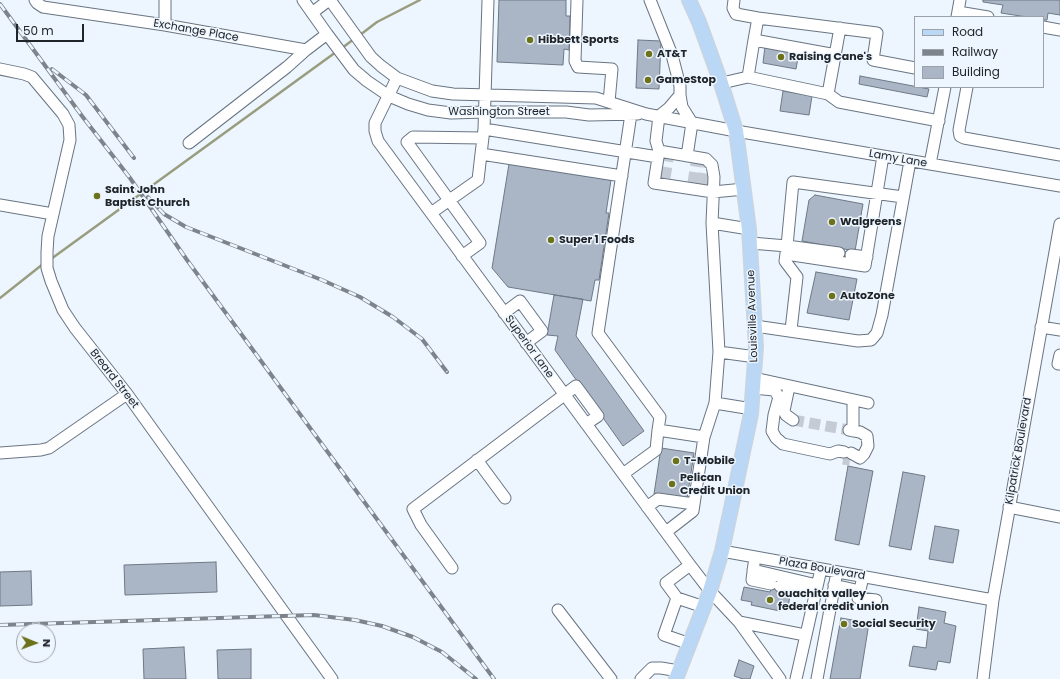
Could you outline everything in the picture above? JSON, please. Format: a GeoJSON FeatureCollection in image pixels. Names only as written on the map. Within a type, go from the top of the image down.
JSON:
{"type":"FeatureCollection","features":[{"type":"Feature","properties":{"kind":"main road","name":"Louisville Avenue"},"geometry":{"type":"LineString","coordinates":[[678,675],[710,591],[722,551],[752,409],[756,357],[751,243],[736,131],[722,83],[689,0]]}},
{"type":"Feature","properties":{"kind":"street"},"geometry":{"type":"LineString","coordinates":[[164,25],[165,0]]}},
{"type":"Feature","properties":{"kind":"street","name":"Washington Street"},"geometry":{"type":"LineString","coordinates":[[303,0],[354,70],[389,96],[428,110],[451,113],[566,112],[589,115],[646,114],[736,131]]}},
{"type":"Feature","properties":{"kind":"street"},"geometry":{"type":"LineString","coordinates":[[312,13],[330,0]]}},
{"type":"Feature","properties":{"kind":"street","name":"Washington Street"},"geometry":{"type":"LineString","coordinates":[[330,0],[372,57],[397,78],[432,91],[453,94],[596,98],[646,114]]}},
{"type":"Feature","properties":{"kind":"street"},"geometry":{"type":"LineString","coordinates":[[431,213],[478,180],[485,112],[484,95],[488,0]]}},
{"type":"Feature","properties":{"kind":"street"},"geometry":{"type":"LineString","coordinates":[[577,0],[574,62],[578,67],[612,69],[609,102]]}},
{"type":"Feature","properties":{"kind":"street"},"geometry":{"type":"LineString","coordinates":[[650,0],[672,55],[680,86],[682,107],[692,123],[681,158],[654,183],[668,182],[697,186],[714,192],[744,189]]}},
{"type":"Feature","properties":{"kind":"street"},"geometry":{"type":"LineString","coordinates":[[734,0],[733,8],[736,14],[877,33],[873,60],[914,68]]}},
{"type":"Feature","properties":{"kind":"street"},"geometry":{"type":"LineString","coordinates":[[960,0],[957,14],[974,16]]}},
{"type":"Feature","properties":{"kind":"street","name":"Exchange Place"},"geometry":{"type":"LineString","coordinates":[[36,1],[43,7],[164,25],[306,50]]}},
{"type":"Feature","properties":{"kind":"street"},"geometry":{"type":"LineString","coordinates":[[748,77],[758,18]]}},
{"type":"Feature","properties":{"kind":"street"},"geometry":{"type":"LineString","coordinates":[[1044,27],[1060,30]]}},
{"type":"Feature","properties":{"kind":"street"},"geometry":{"type":"LineString","coordinates":[[828,94],[840,28]]}},
{"type":"Feature","properties":{"kind":"street"},"geometry":{"type":"LineString","coordinates":[[189,143],[287,67],[306,50],[329,37]]}},
{"type":"Feature","properties":{"kind":"street"},"geometry":{"type":"LineString","coordinates":[[754,40],[836,55]]}},
{"type":"Feature","properties":{"kind":"street","name":"Breard Street"},"geometry":{"type":"LineString","coordinates":[[0,69],[32,77],[63,114],[69,125],[70,140],[48,243],[47,268],[55,294],[75,328],[127,394],[332,679]]}},
{"type":"Feature","properties":{"kind":"street"},"geometry":{"type":"LineString","coordinates":[[722,83],[748,77],[828,94],[839,102],[939,121]]}},
{"type":"Feature","properties":{"kind":"street","name":"Superior Lane"},"geometry":{"type":"LineString","coordinates":[[397,78],[375,123],[375,132],[378,141],[690,565],[710,591],[739,622],[780,679]]}},
{"type":"Feature","properties":{"kind":"street"},"geometry":{"type":"LineString","coordinates":[[930,164],[945,88]]}},
{"type":"Feature","properties":{"kind":"street"},"geometry":{"type":"LineString","coordinates":[[967,88],[959,130],[960,136],[964,138],[1060,155]]}},
{"type":"Feature","properties":{"kind":"street"},"geometry":{"type":"LineString","coordinates":[[680,95],[659,116],[656,141],[681,158]]}},
{"type":"Feature","properties":{"kind":"street"},"geometry":{"type":"LineString","coordinates":[[623,474],[656,450],[660,417],[598,333],[631,114]]}},
{"type":"Feature","properties":{"kind":"street","name":"Lamy Lane"},"geometry":{"type":"LineString","coordinates":[[736,131],[1060,186]]}},
{"type":"Feature","properties":{"kind":"street"},"geometry":{"type":"LineString","coordinates":[[462,256],[480,243],[407,142],[413,137],[483,134],[681,158],[712,165],[714,177],[712,224],[719,352],[715,403],[704,437],[693,511],[666,532]]}},
{"type":"Feature","properties":{"kind":"street"},"geometry":{"type":"LineString","coordinates":[[481,154],[622,176]]}},
{"type":"Feature","properties":{"kind":"street"},"geometry":{"type":"LineString","coordinates":[[751,243],[865,266],[878,194],[883,156]]}},
{"type":"Feature","properties":{"kind":"street"},"geometry":{"type":"LineString","coordinates":[[755,326],[864,341],[871,340],[877,333],[882,315],[910,161]]}},
{"type":"Feature","properties":{"kind":"street"},"geometry":{"type":"LineString","coordinates":[[791,330],[797,277],[785,261],[793,182],[903,197]]}},
{"type":"Feature","properties":{"kind":"street"},"geometry":{"type":"LineString","coordinates":[[0,205],[53,214]]}},
{"type":"Feature","properties":{"kind":"street"},"geometry":{"type":"LineString","coordinates":[[712,224],[749,228]]}},
{"type":"Feature","properties":{"kind":"street","name":"Kilpatrick Boulevard"},"geometry":{"type":"LineString","coordinates":[[983,679],[993,600],[1009,507],[1042,326],[1055,283],[1060,224]]}},
{"type":"Feature","properties":{"kind":"street"},"geometry":{"type":"LineString","coordinates":[[786,250],[839,253]]}},
{"type":"Feature","properties":{"kind":"street"},"geometry":{"type":"LineString","coordinates":[[851,255],[867,257]]}},
{"type":"Feature","properties":{"kind":"street"},"geometry":{"type":"LineString","coordinates":[[504,312],[520,301],[542,331],[526,343]]}},
{"type":"Feature","properties":{"kind":"street"},"geometry":{"type":"LineString","coordinates":[[1042,326],[1060,330]]}},
{"type":"Feature","properties":{"kind":"street"},"geometry":{"type":"LineString","coordinates":[[719,352],[756,357]]}},
{"type":"Feature","properties":{"kind":"street"},"geometry":{"type":"LineString","coordinates":[[1060,356],[1058,364],[1060,364]]}},
{"type":"Feature","properties":{"kind":"street"},"geometry":{"type":"LineString","coordinates":[[754,383],[789,387],[868,403]]}},
{"type":"Feature","properties":{"kind":"street"},"geometry":{"type":"LineString","coordinates":[[754,383],[774,390],[779,397],[774,415],[772,431],[779,441],[783,444],[830,454],[838,451],[850,456],[864,454],[868,446],[867,436],[851,430],[854,400]]}},
{"type":"Feature","properties":{"kind":"street"},"geometry":{"type":"LineString","coordinates":[[789,387],[784,412],[786,416],[793,420]]}},
{"type":"Feature","properties":{"kind":"street"},"geometry":{"type":"LineString","coordinates":[[0,453],[49,448],[127,394]]}},
{"type":"Feature","properties":{"kind":"street"},"geometry":{"type":"LineString","coordinates":[[452,568],[421,525],[413,509],[564,394]]}},
{"type":"Feature","properties":{"kind":"street"},"geometry":{"type":"LineString","coordinates":[[715,403],[752,409]]}},
{"type":"Feature","properties":{"kind":"street"},"geometry":{"type":"LineString","coordinates":[[658,430],[704,437]]}},
{"type":"Feature","properties":{"kind":"street"},"geometry":{"type":"LineString","coordinates":[[476,460],[505,498]]}},
{"type":"Feature","properties":{"kind":"street"},"geometry":{"type":"LineString","coordinates":[[647,507],[658,499],[694,504]]}},
{"type":"Feature","properties":{"kind":"street"},"geometry":{"type":"LineString","coordinates":[[1009,507],[1060,517]]}},
{"type":"Feature","properties":{"kind":"street","name":"Plaza Boulevard"},"geometry":{"type":"LineString","coordinates":[[722,551],[993,600]]}},
{"type":"Feature","properties":{"kind":"street"},"geometry":{"type":"LineString","coordinates":[[755,557],[752,580],[775,585],[816,589]]}},
{"type":"Feature","properties":{"kind":"street"},"geometry":{"type":"LineString","coordinates":[[690,565],[666,583],[677,598],[704,607]]}},
{"type":"Feature","properties":{"kind":"street"},"geometry":{"type":"LineString","coordinates":[[796,679],[821,569]]}},
{"type":"Feature","properties":{"kind":"street"},"geometry":{"type":"LineString","coordinates":[[753,570],[816,589]]}},
{"type":"Feature","properties":{"kind":"street"},"geometry":{"type":"LineString","coordinates":[[817,679],[837,572]]}},
{"type":"Feature","properties":{"kind":"street"},"geometry":{"type":"LineString","coordinates":[[863,577],[858,598],[876,600]]}},
{"type":"Feature","properties":{"kind":"street"},"geometry":{"type":"LineString","coordinates":[[834,585],[860,591]]}},
{"type":"Feature","properties":{"kind":"street"},"geometry":{"type":"LineString","coordinates":[[677,598],[664,635],[690,644]]}},
{"type":"Feature","properties":{"kind":"street"},"geometry":{"type":"LineString","coordinates":[[558,610],[612,679]]}},
{"type":"Feature","properties":{"kind":"street"},"geometry":{"type":"LineString","coordinates":[[739,622],[805,635]]}},
{"type":"Feature","properties":{"kind":"street"},"geometry":{"type":"LineString","coordinates":[[641,679],[652,668],[661,668],[678,675]]}},
{"type":"Feature","properties":{"kind":"building"},"geometry":{"type":"Polygon","coordinates":[[[499,0],[566,0],[566,16],[570,16],[569,50],[564,49],[563,65],[497,62],[499,0]]]}},
{"type":"Feature","properties":{"kind":"building"},"geometry":{"type":"Polygon","coordinates":[[[983,0],[1060,0],[1060,15],[1048,13],[1047,20],[1044,20],[1044,16],[1020,16],[1001,13],[1003,5],[983,2],[983,0]]]}},
{"type":"Feature","properties":{"kind":"building"},"geometry":{"type":"Polygon","coordinates":[[[638,40],[661,41],[659,89],[636,88],[638,40]]]}},
{"type":"Feature","properties":{"kind":"building","name":"Raising Cane's"},"geometry":{"type":"Polygon","coordinates":[[[765,46],[799,52],[796,69],[763,63],[765,46]]]}},
{"type":"Feature","properties":{"kind":"building"},"geometry":{"type":"Polygon","coordinates":[[[860,76],[914,86],[914,88],[929,89],[927,97],[859,84],[860,76]]]}},
{"type":"Feature","properties":{"kind":"building"},"geometry":{"type":"Polygon","coordinates":[[[783,91],[812,96],[809,115],[780,111],[783,91]]]}},
{"type":"Feature","properties":{"kind":"building","name":"Super 1 Foods"},"geometry":{"type":"Polygon","coordinates":[[[509,164],[611,180],[606,213],[609,213],[599,280],[595,280],[591,301],[508,287],[492,268],[509,164]]]}},
{"type":"Feature","properties":{"kind":"building","name":"Walgreens"},"geometry":{"type":"Polygon","coordinates":[[[815,195],[863,204],[855,251],[802,241],[809,200],[815,195]]]}},
{"type":"Feature","properties":{"kind":"building","name":"AutoZone"},"geometry":{"type":"Polygon","coordinates":[[[816,272],[857,279],[849,320],[807,313],[816,272]]]}},
{"type":"Feature","properties":{"kind":"building"},"geometry":{"type":"Polygon","coordinates":[[[554,295],[583,299],[576,336],[644,431],[623,446],[555,350],[558,336],[547,335],[554,295]]]}},
{"type":"Feature","properties":{"kind":"building"},"geometry":{"type":"Polygon","coordinates":[[[661,448],[694,453],[687,499],[654,494],[661,448]]]}},
{"type":"Feature","properties":{"kind":"building"},"geometry":{"type":"Polygon","coordinates":[[[848,466],[873,471],[859,545],[835,540],[848,466]]]}},
{"type":"Feature","properties":{"kind":"building"},"geometry":{"type":"Polygon","coordinates":[[[903,472],[925,476],[911,550],[889,546],[903,472]]]}},
{"type":"Feature","properties":{"kind":"building"},"geometry":{"type":"Polygon","coordinates":[[[935,526],[959,530],[953,563],[929,559],[935,526]]]}},
{"type":"Feature","properties":{"kind":"building"},"geometry":{"type":"Polygon","coordinates":[[[216,562],[217,592],[125,595],[124,565],[216,562]]]}},
{"type":"Feature","properties":{"kind":"building"},"geometry":{"type":"Polygon","coordinates":[[[31,571],[32,605],[0,606],[0,572],[31,571]]]}},
{"type":"Feature","properties":{"kind":"building"},"geometry":{"type":"Polygon","coordinates":[[[773,578],[781,580],[778,593],[790,595],[788,608],[780,607],[780,611],[751,605],[752,602],[741,600],[744,587],[770,592],[773,578]]]}},
{"type":"Feature","properties":{"kind":"building"},"geometry":{"type":"Polygon","coordinates":[[[919,607],[946,612],[944,623],[956,626],[950,663],[938,661],[936,670],[909,666],[913,646],[926,648],[928,631],[916,629],[919,607]]]}},
{"type":"Feature","properties":{"kind":"building"},"geometry":{"type":"Polygon","coordinates":[[[841,618],[869,623],[860,679],[830,679],[841,618]]]}},
{"type":"Feature","properties":{"kind":"building"},"geometry":{"type":"Polygon","coordinates":[[[184,647],[186,679],[144,679],[143,649],[184,647]]]}},
{"type":"Feature","properties":{"kind":"building"},"geometry":{"type":"Polygon","coordinates":[[[251,649],[251,679],[218,679],[217,650],[251,649]]]}},
{"type":"Feature","properties":{"kind":"building"},"geometry":{"type":"Polygon","coordinates":[[[739,660],[754,666],[750,679],[743,679],[734,676],[739,660]]]}},
{"type":"Feature","properties":{"kind":"waterway"},"geometry":{"type":"LineString","coordinates":[[360,35],[377,22],[420,0]]}},
{"type":"Feature","properties":{"kind":"waterway"},"geometry":{"type":"LineString","coordinates":[[342,48],[354,39]]}},
{"type":"Feature","properties":{"kind":"waterway"},"geometry":{"type":"LineString","coordinates":[[51,259],[336,52]]}},
{"type":"Feature","properties":{"kind":"waterway"},"geometry":{"type":"LineString","coordinates":[[0,298],[43,264]]}},
{"type":"Feature","properties":{"kind":"tunnel"},"geometry":{"type":"LineString","coordinates":[[665,178],[668,159]]}},
{"type":"Feature","properties":{"kind":"tunnel"},"geometry":{"type":"LineString","coordinates":[[693,183],[696,163]]}},
{"type":"Feature","properties":{"kind":"tunnel"},"geometry":{"type":"LineString","coordinates":[[702,184],[705,165]]}},
{"type":"Feature","properties":{"kind":"tunnel"},"geometry":{"type":"LineString","coordinates":[[793,420],[849,430]]}},
{"type":"Feature","properties":{"kind":"tunnel"},"geometry":{"type":"LineString","coordinates":[[843,459],[850,460]]}},
{"type":"Feature","properties":{"kind":"railway"},"geometry":{"type":"LineString","coordinates":[[0,4],[82,116],[130,178],[187,260],[494,679]]}},
{"type":"Feature","properties":{"kind":"railway"},"geometry":{"type":"LineString","coordinates":[[52,69],[86,95],[134,158]]}},
{"type":"Feature","properties":{"kind":"railway"},"geometry":{"type":"LineString","coordinates":[[148,197],[164,214],[186,227],[322,280],[360,297],[393,317],[422,339],[447,372]]}},
{"type":"Feature","properties":{"kind":"railway"},"geometry":{"type":"LineString","coordinates":[[0,625],[314,615],[355,620],[382,626],[413,637],[442,652],[476,679]]}},
{"type":"Feature","properties":{"kind":"place","name":"Hibbett Sports"},"geometry":{"type":"Point","coordinates":[530,40]}},
{"type":"Feature","properties":{"kind":"place","name":"AT&T"},"geometry":{"type":"Point","coordinates":[649,54]}},
{"type":"Feature","properties":{"kind":"place","name":"Raising Cane's"},"geometry":{"type":"Point","coordinates":[781,57]}},
{"type":"Feature","properties":{"kind":"place","name":"GameStop"},"geometry":{"type":"Point","coordinates":[648,80]}},
{"type":"Feature","properties":{"kind":"place","name":"Saint John Baptist Church"},"geometry":{"type":"Point","coordinates":[97,196]}},
{"type":"Feature","properties":{"kind":"place","name":"Walgreens"},"geometry":{"type":"Point","coordinates":[832,222]}},
{"type":"Feature","properties":{"kind":"place","name":"Super 1 Foods"},"geometry":{"type":"Point","coordinates":[551,240]}},
{"type":"Feature","properties":{"kind":"place","name":"AutoZone"},"geometry":{"type":"Point","coordinates":[832,296]}},
{"type":"Feature","properties":{"kind":"place","name":"T-Mobile"},"geometry":{"type":"Point","coordinates":[676,461]}},
{"type":"Feature","properties":{"kind":"place","name":"Pelican Credit Union"},"geometry":{"type":"Point","coordinates":[672,484]}},
{"type":"Feature","properties":{"kind":"place","name":"ouachita valley federal credit union"},"geometry":{"type":"Point","coordinates":[770,600]}},
{"type":"Feature","properties":{"kind":"place","name":"Social Security"},"geometry":{"type":"Point","coordinates":[844,624]}}]}
